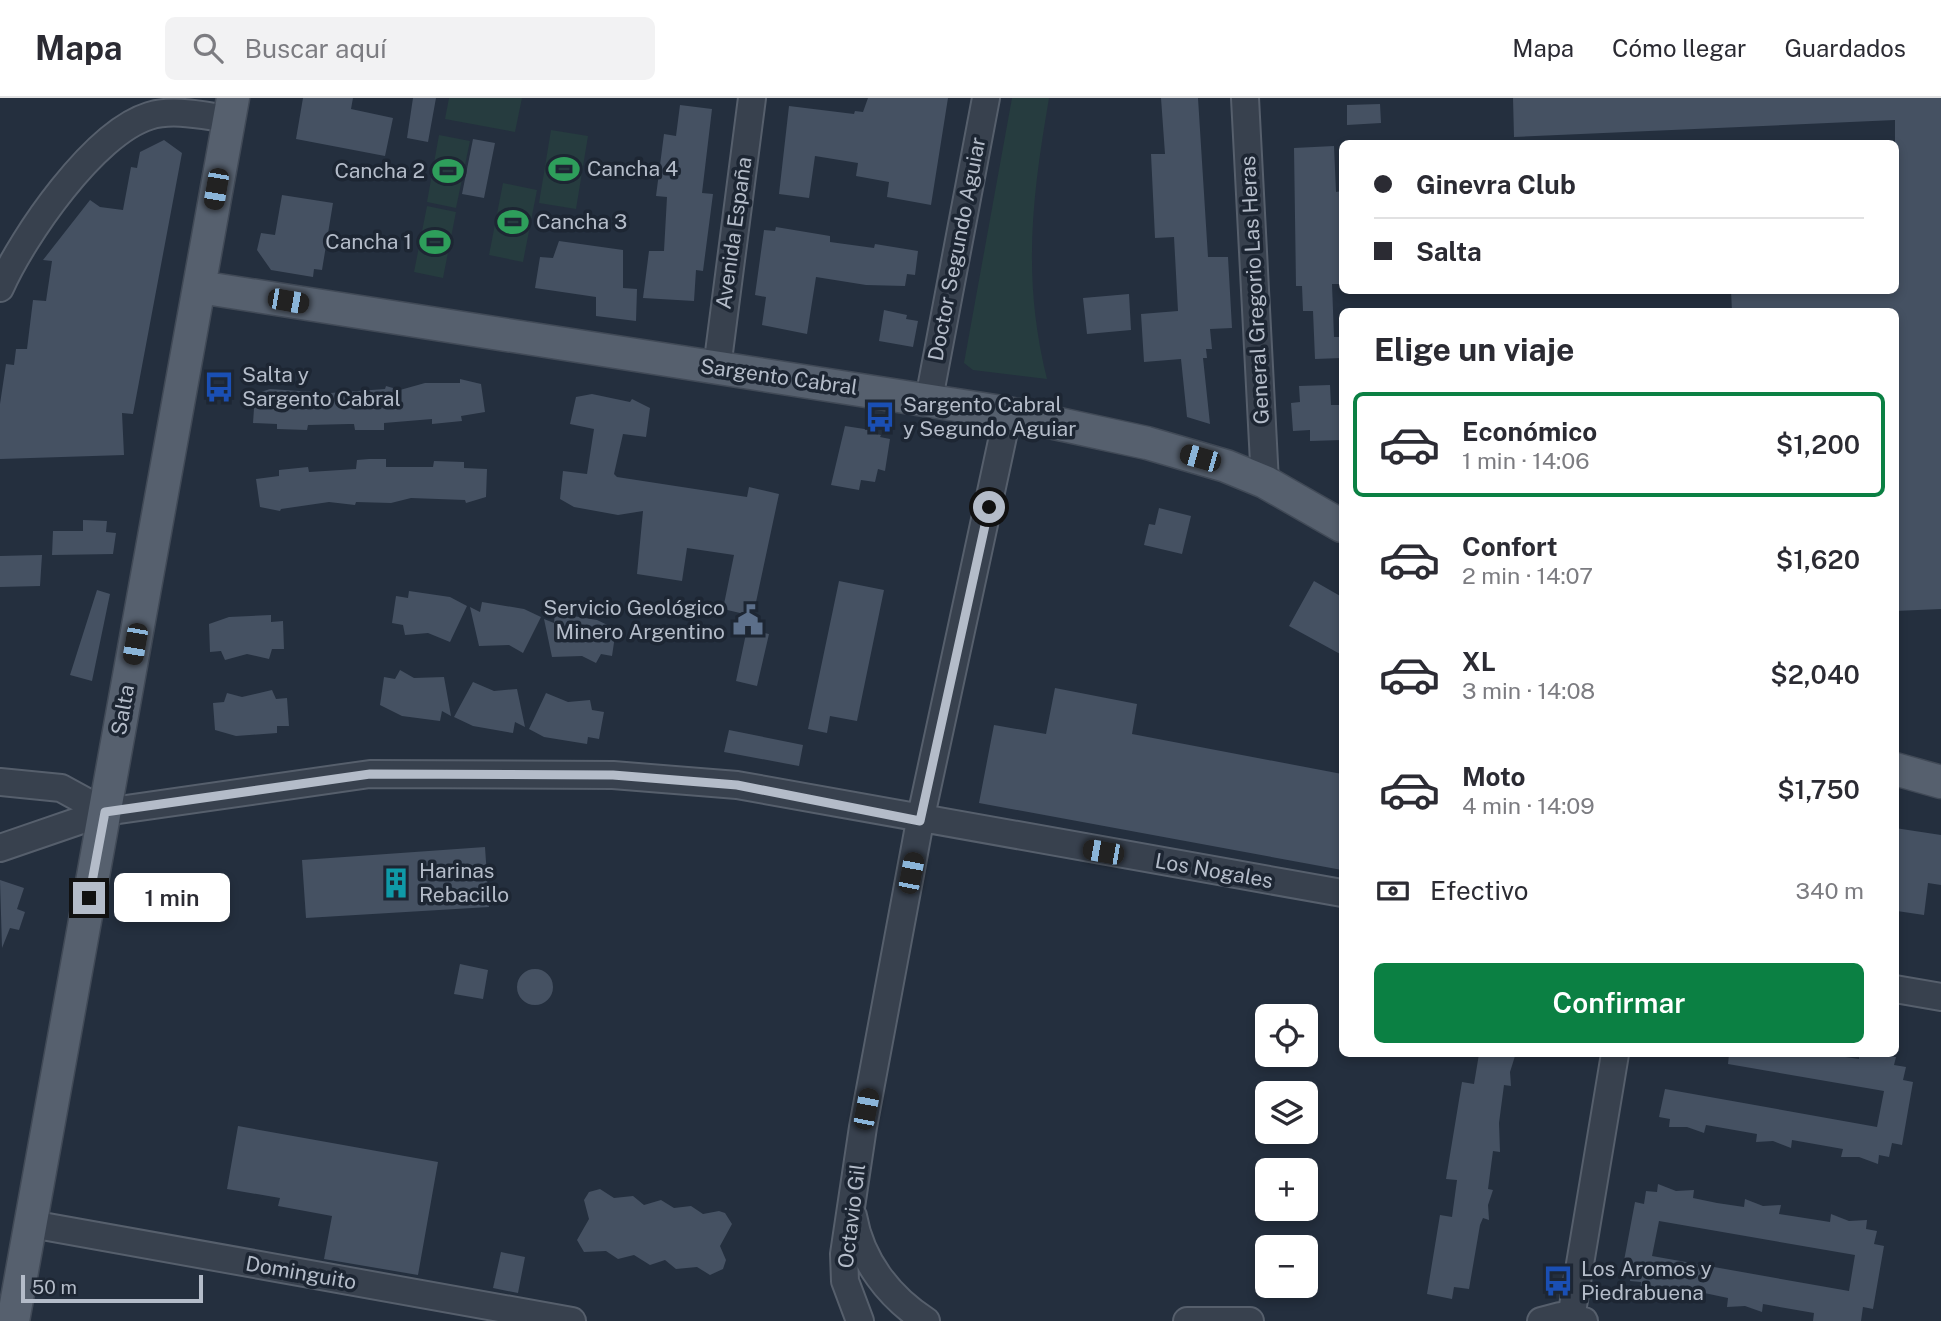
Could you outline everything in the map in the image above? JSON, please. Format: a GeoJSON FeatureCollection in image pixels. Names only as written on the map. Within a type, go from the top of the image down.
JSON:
{"type":"FeatureCollection","features":[{"type":"Feature","properties":{"kind":"main road","name":"Salta"},"geometry":{"type":"LineString","coordinates":[[13,1321],[231,108]]}},
{"type":"Feature","properties":{"kind":"main road","name":"Sargento Cabral"},"geometry":{"type":"LineString","coordinates":[[199,287],[1008,413],[1147,443],[1226,466],[1265,482],[1339,525]]}},
{"type":"Feature","properties":{"kind":"main road"},"geometry":{"type":"LineString","coordinates":[[1899,770],[1941,782]]}},
{"type":"Feature","properties":{"kind":"street","name":"Avenida España"},"geometry":{"type":"LineString","coordinates":[[717,368],[752,98]]}},
{"type":"Feature","properties":{"kind":"street","name":"Doctor Segundo Aguiar"},"geometry":{"type":"LineString","coordinates":[[929,400],[986,98]]}},
{"type":"Feature","properties":{"kind":"street","name":"General Gregorio Las Heras"},"geometry":{"type":"LineString","coordinates":[[1245,98],[1265,482]]}},
{"type":"Feature","properties":{"kind":"street"},"geometry":{"type":"LineString","coordinates":[[0,288],[51,200],[108,142],[148,116],[231,108]]}},
{"type":"Feature","properties":{"kind":"street"},"geometry":{"type":"LineString","coordinates":[[920,821],[1008,413]]}},
{"type":"Feature","properties":{"kind":"street","name":"Los Nogales"},"geometry":{"type":"LineString","coordinates":[[0,848],[105,812],[370,774],[600,774],[737,785],[920,821],[1339,892]]}},
{"type":"Feature","properties":{"kind":"street"},"geometry":{"type":"LineString","coordinates":[[0,782],[61,788],[105,812]]}},
{"type":"Feature","properties":{"kind":"street","name":"Octavio Gil"},"geometry":{"type":"LineString","coordinates":[[860,1321],[845,1281],[844,1254],[866,1109],[920,821]]}},
{"type":"Feature","properties":{"kind":"street"},"geometry":{"type":"LineString","coordinates":[[1899,990],[1941,997]]}},
{"type":"Feature","properties":{"kind":"street"},"geometry":{"type":"LineString","coordinates":[[1541,1321],[1560,1316],[1577,1319],[1615,1057]]}},
{"type":"Feature","properties":{"kind":"street"},"geometry":{"type":"LineString","coordinates":[[851,1203],[858,1237],[875,1271],[896,1298],[926,1321]]}},
{"type":"Feature","properties":{"kind":"street","name":"Dominguito"},"geometry":{"type":"LineString","coordinates":[[31,1224],[572,1321]]}},
{"type":"Feature","properties":{"kind":"street"},"geometry":{"type":"LineString","coordinates":[[1187,1321],[1250,1321]]}},
{"type":"Feature","properties":{"kind":"green space"},"geometry":{"type":"Polygon","coordinates":[[[449,98],[522,98],[515,132],[445,119],[449,98]]]}},
{"type":"Feature","properties":{"kind":"green space"},"geometry":{"type":"Polygon","coordinates":[[[1012,98],[1049,98],[1038,170],[1032,238],[1034,307],[1047,379],[973,370],[964,363],[1012,98]]]}},
{"type":"Feature","properties":{"kind":"green space","name":"Cancha 4"},"geometry":{"type":"Polygon","coordinates":[[[551,130],[588,136],[576,209],[539,203],[551,130]]]}},
{"type":"Feature","properties":{"kind":"green space","name":"Cancha 2"},"geometry":{"type":"Polygon","coordinates":[[[439,135],[470,141],[456,208],[427,202],[439,135]]]}},
{"type":"Feature","properties":{"kind":"green space","name":"Cancha 3"},"geometry":{"type":"Polygon","coordinates":[[[503,183],[537,190],[523,262],[489,255],[503,183]]]}},
{"type":"Feature","properties":{"kind":"green space","name":"Cancha 1"},"geometry":{"type":"Polygon","coordinates":[[[427,206],[456,212],[443,278],[414,272],[427,206]]]}},
{"type":"Feature","properties":{"kind":"building"},"geometry":{"type":"Polygon","coordinates":[[[303,98],[353,98],[351,109],[393,118],[385,156],[296,139],[303,98]]]}},
{"type":"Feature","properties":{"kind":"building"},"geometry":{"type":"Polygon","coordinates":[[[413,98],[436,98],[428,142],[407,138],[413,98]]]}},
{"type":"Feature","properties":{"kind":"building"},"geometry":{"type":"Polygon","coordinates":[[[868,98],[948,98],[931,205],[887,197],[889,182],[856,176],[858,163],[815,156],[809,198],[779,194],[789,106],[854,114],[855,111],[863,112],[868,98]]]}},
{"type":"Feature","properties":{"kind":"building"},"geometry":{"type":"Polygon","coordinates":[[[1161,98],[1198,98],[1208,257],[1228,257],[1232,328],[1210,329],[1212,349],[1206,349],[1207,358],[1203,358],[1210,424],[1187,417],[1181,359],[1144,362],[1141,314],[1178,311],[1174,237],[1155,238],[1151,154],[1165,154],[1161,98]]]}},
{"type":"Feature","properties":{"kind":"building"},"geometry":{"type":"Polygon","coordinates":[[[1513,98],[1941,98],[1941,609],[1899,611],[1899,308],[1732,308],[1731,294],[1899,294],[1899,140],[1895,140],[1895,120],[1514,137],[1513,98]]]}},
{"type":"Feature","properties":{"kind":"building"},"geometry":{"type":"Polygon","coordinates":[[[1380,104],[1381,123],[1347,125],[1347,105],[1380,104]]]}},
{"type":"Feature","properties":{"kind":"building"},"geometry":{"type":"Polygon","coordinates":[[[680,105],[712,109],[702,193],[713,194],[703,271],[696,270],[694,301],[643,298],[649,251],[664,251],[667,197],[656,196],[664,134],[676,136],[680,105]]]}},
{"type":"Feature","properties":{"kind":"building"},"geometry":{"type":"Polygon","coordinates":[[[473,139],[495,143],[484,198],[462,194],[473,139]]]}},
{"type":"Feature","properties":{"kind":"building"},"geometry":{"type":"Polygon","coordinates":[[[164,140],[182,153],[133,414],[122,413],[124,455],[0,459],[0,404],[6,364],[14,365],[16,349],[27,349],[33,300],[46,301],[52,261],[43,260],[90,200],[100,207],[123,210],[131,167],[137,168],[140,152],[164,140]]]}},
{"type":"Feature","properties":{"kind":"building"},"geometry":{"type":"Polygon","coordinates":[[[1334,146],[1336,192],[1339,192],[1339,284],[1332,284],[1334,337],[1339,337],[1339,358],[1315,359],[1313,311],[1303,311],[1302,286],[1296,286],[1294,148],[1334,146]]]}},
{"type":"Feature","properties":{"kind":"building"},"geometry":{"type":"Polygon","coordinates":[[[282,195],[333,203],[322,270],[314,269],[313,277],[271,270],[257,250],[261,233],[275,235],[282,195]]]}},
{"type":"Feature","properties":{"kind":"building"},"geometry":{"type":"Polygon","coordinates":[[[776,227],[830,236],[830,242],[874,248],[875,244],[918,251],[915,275],[907,274],[905,286],[866,285],[816,277],[807,334],[762,325],[766,297],[755,295],[764,230],[775,231],[776,227]]]}},
{"type":"Feature","properties":{"kind":"building"},"geometry":{"type":"Polygon","coordinates":[[[559,241],[623,250],[623,288],[637,289],[636,321],[596,316],[596,297],[535,288],[540,257],[553,258],[559,241]]]}},
{"type":"Feature","properties":{"kind":"building"},"geometry":{"type":"Polygon","coordinates":[[[1129,294],[1131,330],[1087,334],[1083,298],[1129,294]]]}},
{"type":"Feature","properties":{"kind":"building"},"geometry":{"type":"Polygon","coordinates":[[[884,310],[907,315],[906,319],[918,321],[913,347],[879,341],[884,310]]]}},
{"type":"Feature","properties":{"kind":"building"},"geometry":{"type":"Polygon","coordinates":[[[460,379],[481,384],[485,412],[461,416],[462,421],[432,424],[432,419],[384,423],[384,430],[355,430],[354,424],[308,425],[307,430],[277,429],[277,424],[253,423],[255,394],[270,389],[330,393],[385,389],[386,386],[400,390],[425,383],[460,383],[460,379]]]}},
{"type":"Feature","properties":{"kind":"building"},"geometry":{"type":"Polygon","coordinates":[[[1330,385],[1331,405],[1339,405],[1339,440],[1310,441],[1310,430],[1293,431],[1291,403],[1300,402],[1299,386],[1330,385]]]}},
{"type":"Feature","properties":{"kind":"building"},"geometry":{"type":"Polygon","coordinates":[[[592,394],[630,402],[632,399],[650,408],[646,437],[623,434],[614,474],[617,477],[747,497],[749,487],[779,494],[753,616],[723,609],[734,555],[687,548],[682,581],[637,574],[643,511],[618,515],[574,507],[560,499],[563,471],[587,474],[594,429],[570,424],[576,397],[592,394]]]}},
{"type":"Feature","properties":{"kind":"building"},"geometry":{"type":"Polygon","coordinates":[[[845,426],[871,430],[871,433],[890,439],[885,471],[878,469],[875,482],[861,480],[859,490],[831,485],[845,426]]]}},
{"type":"Feature","properties":{"kind":"building"},"geometry":{"type":"Polygon","coordinates":[[[386,459],[386,467],[433,467],[434,461],[464,462],[464,468],[487,469],[486,497],[466,503],[465,500],[411,498],[391,503],[356,502],[355,505],[329,502],[280,511],[260,507],[256,479],[279,476],[279,470],[308,467],[309,472],[356,469],[357,460],[386,459]]]}},
{"type":"Feature","properties":{"kind":"building"},"geometry":{"type":"Polygon","coordinates":[[[1159,508],[1191,516],[1182,554],[1144,545],[1149,524],[1155,525],[1159,508]]]}},
{"type":"Feature","properties":{"kind":"building"},"geometry":{"type":"Polygon","coordinates":[[[83,520],[107,521],[106,532],[116,533],[113,554],[52,555],[53,531],[83,531],[83,520]]]}},
{"type":"Feature","properties":{"kind":"building"},"geometry":{"type":"Polygon","coordinates":[[[42,555],[40,586],[0,587],[0,556],[42,555]]]}},
{"type":"Feature","properties":{"kind":"building"},"geometry":{"type":"Polygon","coordinates":[[[839,581],[884,590],[857,721],[830,716],[827,733],[808,729],[839,581]]]}},
{"type":"Feature","properties":{"kind":"building"},"geometry":{"type":"Polygon","coordinates":[[[1314,581],[1339,595],[1339,653],[1289,626],[1314,581]]]}},
{"type":"Feature","properties":{"kind":"building"},"geometry":{"type":"Polygon","coordinates":[[[97,590],[110,594],[92,681],[70,675],[97,590]]]}},
{"type":"Feature","properties":{"kind":"building"},"geometry":{"type":"Polygon","coordinates":[[[409,591],[450,597],[467,606],[450,642],[428,633],[405,635],[403,625],[392,623],[396,596],[408,598],[409,591]]]}},
{"type":"Feature","properties":{"kind":"building"},"geometry":{"type":"Polygon","coordinates":[[[482,602],[524,609],[541,617],[523,653],[509,645],[479,646],[470,607],[480,612],[482,602]]]}},
{"type":"Feature","properties":{"kind":"building"},"geometry":{"type":"Polygon","coordinates":[[[555,613],[597,620],[616,629],[612,656],[601,654],[596,663],[582,656],[552,657],[544,619],[554,623],[555,613]]]}},
{"type":"Feature","properties":{"kind":"building"},"geometry":{"type":"Polygon","coordinates":[[[271,615],[271,622],[283,621],[284,649],[272,649],[269,659],[247,654],[225,660],[221,651],[210,652],[209,624],[229,617],[271,615]]]}},
{"type":"Feature","properties":{"kind":"building"},"geometry":{"type":"Polygon","coordinates":[[[747,629],[769,634],[757,686],[736,681],[747,629]]]}},
{"type":"Feature","properties":{"kind":"building"},"geometry":{"type":"Polygon","coordinates":[[[400,670],[414,678],[444,677],[451,716],[442,711],[440,721],[402,716],[380,705],[384,677],[395,679],[400,670]]]}},
{"type":"Feature","properties":{"kind":"building"},"geometry":{"type":"Polygon","coordinates":[[[473,682],[494,691],[517,689],[525,727],[515,722],[513,733],[473,726],[454,717],[473,682]]]}},
{"type":"Feature","properties":{"kind":"building"},"geometry":{"type":"Polygon","coordinates":[[[1055,688],[1137,704],[1132,734],[1339,773],[1339,869],[979,803],[994,725],[1046,734],[1055,688]]]}},
{"type":"Feature","properties":{"kind":"building"},"geometry":{"type":"Polygon","coordinates":[[[272,690],[276,699],[287,698],[289,726],[277,726],[277,733],[236,736],[215,730],[213,703],[224,702],[227,693],[242,697],[272,690]]]}},
{"type":"Feature","properties":{"kind":"building"},"geometry":{"type":"Polygon","coordinates":[[[546,693],[568,702],[590,700],[592,710],[604,712],[599,739],[588,737],[587,744],[544,737],[529,729],[546,693]]]}},
{"type":"Feature","properties":{"kind":"building"},"geometry":{"type":"Polygon","coordinates":[[[729,730],[803,745],[799,766],[724,752],[729,730]]]}},
{"type":"Feature","properties":{"kind":"building"},"geometry":{"type":"Polygon","coordinates":[[[1899,829],[1941,835],[1941,885],[1928,883],[1924,915],[1899,911],[1899,829]]]}},
{"type":"Feature","properties":{"kind":"building","name":"Harinas Rebacillo"},"geometry":{"type":"Polygon","coordinates":[[[485,847],[489,907],[306,918],[302,860],[485,847]]]}},
{"type":"Feature","properties":{"kind":"building"},"geometry":{"type":"Polygon","coordinates":[[[0,880],[24,888],[17,909],[25,912],[19,930],[10,928],[2,948],[0,880]]]}},
{"type":"Feature","properties":{"kind":"building"},"geometry":{"type":"Polygon","coordinates":[[[460,964],[488,970],[483,999],[454,994],[460,964]]]}},
{"type":"Feature","properties":{"kind":"building"},"geometry":{"type":"Polygon","coordinates":[[[535,969],[548,974],[553,987],[548,1000],[535,1005],[522,1000],[517,987],[522,974],[535,969]]]}},
{"type":"Feature","properties":{"kind":"building"},"geometry":{"type":"Polygon","coordinates":[[[1478,1057],[1515,1057],[1510,1072],[1511,1086],[1504,1085],[1499,1123],[1500,1152],[1493,1151],[1488,1189],[1493,1190],[1488,1205],[1489,1220],[1483,1218],[1480,1225],[1469,1289],[1454,1287],[1452,1299],[1427,1294],[1440,1215],[1452,1217],[1457,1180],[1446,1179],[1462,1082],[1474,1084],[1478,1057]]]}},
{"type":"Feature","properties":{"kind":"building"},"geometry":{"type":"Polygon","coordinates":[[[1729,1057],[1896,1057],[1894,1065],[1906,1067],[1903,1080],[1913,1082],[1902,1145],[1892,1143],[1889,1157],[1879,1155],[1878,1164],[1859,1157],[1841,1157],[1843,1149],[1792,1140],[1791,1148],[1773,1141],[1756,1142],[1757,1134],[1706,1125],[1704,1133],[1687,1127],[1669,1127],[1670,1119],[1659,1117],[1665,1089],[1877,1127],[1884,1091],[1728,1064],[1729,1057]]]}},
{"type":"Feature","properties":{"kind":"building"},"geometry":{"type":"Polygon","coordinates":[[[238,1126],[438,1162],[418,1275],[324,1259],[332,1216],[278,1206],[280,1198],[227,1189],[238,1126]]]}},
{"type":"Feature","properties":{"kind":"building"},"geometry":{"type":"Polygon","coordinates":[[[1658,1184],[1676,1191],[1694,1190],[1693,1198],[1717,1203],[1744,1207],[1745,1199],[1763,1206],[1781,1205],[1779,1214],[1830,1222],[1831,1214],[1849,1221],[1867,1220],[1866,1229],[1877,1231],[1874,1244],[1884,1246],[1873,1309],[1863,1307],[1861,1321],[1813,1321],[1814,1313],[1763,1304],[1762,1312],[1745,1306],[1727,1307],[1728,1298],[1690,1290],[1677,1289],[1676,1297],[1659,1291],[1640,1291],[1641,1282],[1630,1281],[1633,1267],[1623,1266],[1635,1202],[1644,1204],[1646,1191],[1657,1192],[1658,1184]],[[1659,1221],[1652,1256],[1849,1291],[1855,1255],[1659,1221]]]}},
{"type":"Feature","properties":{"kind":"building"},"geometry":{"type":"Polygon","coordinates":[[[600,1189],[614,1198],[633,1196],[644,1205],[661,1200],[674,1208],[691,1206],[703,1214],[719,1211],[725,1213],[732,1224],[720,1246],[726,1260],[723,1269],[710,1275],[697,1267],[676,1269],[665,1260],[650,1265],[634,1255],[618,1259],[606,1251],[584,1252],[577,1240],[589,1219],[584,1200],[589,1192],[600,1189]]]}},
{"type":"Feature","properties":{"kind":"building"},"geometry":{"type":"Polygon","coordinates":[[[501,1252],[525,1257],[518,1293],[493,1288],[501,1252]]]}},
{"type":"Feature","properties":{"kind":"place","name":"Cancha 4"},"geometry":{"type":"Point","coordinates":[564,169]}},
{"type":"Feature","properties":{"kind":"place","name":"Cancha 2"},"geometry":{"type":"Point","coordinates":[448,171]}},
{"type":"Feature","properties":{"kind":"place","name":"Cancha 3"},"geometry":{"type":"Point","coordinates":[513,222]}},
{"type":"Feature","properties":{"kind":"place","name":"Cancha 1"},"geometry":{"type":"Point","coordinates":[435,242]}},
{"type":"Feature","properties":{"kind":"place","name":"Salta y Sargento Cabral"},"geometry":{"type":"Point","coordinates":[219,387]}},
{"type":"Feature","properties":{"kind":"place","name":"Sargento Cabral y Segundo Aguiar"},"geometry":{"type":"Point","coordinates":[880,417]}},
{"type":"Feature","properties":{"kind":"place","name":"Servicio Geológico Minero Argentino"},"geometry":{"type":"Point","coordinates":[748,620]}},
{"type":"Feature","properties":{"kind":"place","name":"Harinas Rebacillo"},"geometry":{"type":"Point","coordinates":[396,883]}},
{"type":"Feature","properties":{"kind":"place","name":"Los Aromos y Piedrabuena"},"geometry":{"type":"Point","coordinates":[1558,1281]}},
{"type":"Feature","properties":{"kind":"route"},"geometry":{"type":"LineString","coordinates":[[89,898],[105,812],[370,774],[613,775],[737,785],[920,821],[989,507]]}}]}
